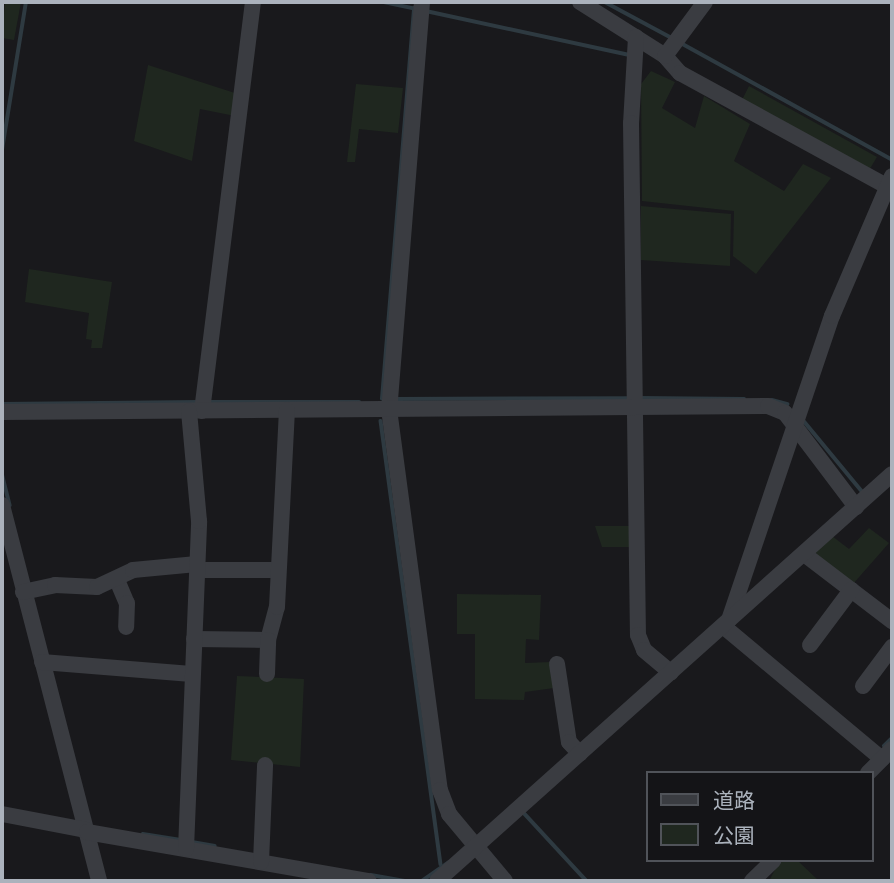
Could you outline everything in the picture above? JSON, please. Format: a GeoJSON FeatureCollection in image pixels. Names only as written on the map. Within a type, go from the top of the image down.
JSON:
{"type":"FeatureCollection","features":[{"type":"Feature","properties":{"kind":"street"},"geometry":{"type":"LineString","coordinates":[[186,844],[192,674],[198,639],[199,407],[253,2]]}},
{"type":"Feature","properties":{"kind":"street"},"geometry":{"type":"LineString","coordinates":[[422,2],[389,409],[440,790],[449,814],[475,849],[505,881]]}},
{"type":"Feature","properties":{"kind":"street"},"geometry":{"type":"LineString","coordinates":[[580,2],[633,50],[638,635],[645,650],[671,673]]}},
{"type":"Feature","properties":{"kind":"street"},"geometry":{"type":"LineString","coordinates":[[633,50],[672,46],[705,2]]}},
{"type":"Feature","properties":{"kind":"street"},"geometry":{"type":"LineString","coordinates":[[672,46],[680,73],[891,184],[832,316],[726,624]]}},
{"type":"Feature","properties":{"kind":"street"},"geometry":{"type":"LineString","coordinates":[[2,412],[199,407],[389,409],[634,400],[768,406],[785,413],[856,507]]}},
{"type":"Feature","properties":{"kind":"street"},"geometry":{"type":"LineString","coordinates":[[267,674],[268,640],[278,570],[287,410]]}},
{"type":"Feature","properties":{"kind":"street"},"geometry":{"type":"LineString","coordinates":[[437,881],[892,474]]}},
{"type":"Feature","properties":{"kind":"street"},"geometry":{"type":"LineString","coordinates":[[2,505],[29,591],[99,881]]}},
{"type":"Feature","properties":{"kind":"street"},"geometry":{"type":"LineString","coordinates":[[804,554],[892,621]]}},
{"type":"Feature","properties":{"kind":"street"},"geometry":{"type":"LineString","coordinates":[[29,591],[89,588],[117,580],[146,567],[278,570]]}},
{"type":"Feature","properties":{"kind":"street"},"geometry":{"type":"LineString","coordinates":[[117,580],[128,603],[126,627]]}},
{"type":"Feature","properties":{"kind":"street"},"geometry":{"type":"LineString","coordinates":[[810,645],[851,590]]}},
{"type":"Feature","properties":{"kind":"street"},"geometry":{"type":"LineString","coordinates":[[726,624],[882,754],[869,771]]}},
{"type":"Feature","properties":{"kind":"street"},"geometry":{"type":"LineString","coordinates":[[198,639],[268,640]]}},
{"type":"Feature","properties":{"kind":"street"},"geometry":{"type":"LineString","coordinates":[[863,686],[892,647]]}},
{"type":"Feature","properties":{"kind":"street"},"geometry":{"type":"LineString","coordinates":[[47,662],[192,674]]}},
{"type":"Feature","properties":{"kind":"street"},"geometry":{"type":"LineString","coordinates":[[557,664],[569,742],[580,754]]}},
{"type":"Feature","properties":{"kind":"street"},"geometry":{"type":"LineString","coordinates":[[261,862],[265,765]]}},
{"type":"Feature","properties":{"kind":"street"},"geometry":{"type":"LineString","coordinates":[[2,814],[87,831],[186,844],[261,862],[369,881]]}},
{"type":"Feature","properties":{"kind":"street"},"geometry":{"type":"LineString","coordinates":[[752,881],[772,862]]}},
{"type":"Feature","properties":{"kind":"green space"},"geometry":{"type":"Polygon","coordinates":[[[5,2],[21,2],[14,40],[2,38],[5,2]]]}},
{"type":"Feature","properties":{"kind":"green space"},"geometry":{"type":"Polygon","coordinates":[[[148,65],[238,94],[235,116],[200,109],[192,161],[134,141],[148,65]]]}},
{"type":"Feature","properties":{"kind":"green space"},"geometry":{"type":"Polygon","coordinates":[[[651,71],[675,82],[662,108],[695,128],[704,96],[750,124],[734,161],[784,191],[803,164],[831,178],[756,274],[733,256],[734,211],[642,201],[641,84],[651,71]]]}},
{"type":"Feature","properties":{"kind":"green space"},"geometry":{"type":"Polygon","coordinates":[[[356,84],[403,88],[398,133],[359,129],[355,162],[347,162],[356,84]]]}},
{"type":"Feature","properties":{"kind":"green space"},"geometry":{"type":"Polygon","coordinates":[[[749,86],[877,157],[868,172],[741,102],[749,86]]]}},
{"type":"Feature","properties":{"kind":"green space"},"geometry":{"type":"Polygon","coordinates":[[[641,206],[731,214],[730,266],[641,260],[641,206]]]}},
{"type":"Feature","properties":{"kind":"green space"},"geometry":{"type":"Polygon","coordinates":[[[29,269],[112,282],[102,348],[91,348],[92,340],[86,339],[89,313],[25,302],[29,269]]]}},
{"type":"Feature","properties":{"kind":"green space"},"geometry":{"type":"Polygon","coordinates":[[[595,526],[632,526],[633,547],[602,547],[595,526]]]}},
{"type":"Feature","properties":{"kind":"green space"},"geometry":{"type":"Polygon","coordinates":[[[869,528],[889,543],[853,584],[817,559],[816,550],[832,536],[849,549],[869,528]]]}},
{"type":"Feature","properties":{"kind":"green space"},"geometry":{"type":"Polygon","coordinates":[[[457,594],[541,595],[539,640],[526,639],[525,663],[551,662],[554,688],[525,692],[524,700],[475,699],[475,634],[457,634],[457,594]]]}},
{"type":"Feature","properties":{"kind":"green space"},"geometry":{"type":"Polygon","coordinates":[[[237,676],[304,679],[300,767],[231,760],[237,676]]]}},
{"type":"Feature","properties":{"kind":"green space"},"geometry":{"type":"Polygon","coordinates":[[[779,862],[799,862],[819,881],[769,881],[779,862]]]}},
{"type":"Feature","properties":{"kind":"waterway"},"geometry":{"type":"LineString","coordinates":[[2,150],[26,2]]}},
{"type":"Feature","properties":{"kind":"waterway"},"geometry":{"type":"LineString","coordinates":[[384,2],[413,8]]}},
{"type":"Feature","properties":{"kind":"waterway"},"geometry":{"type":"LineString","coordinates":[[605,2],[670,37]]}},
{"type":"Feature","properties":{"kind":"waterway"},"geometry":{"type":"LineString","coordinates":[[382,399],[414,8]]}},
{"type":"Feature","properties":{"kind":"waterway"},"geometry":{"type":"LineString","coordinates":[[426,11],[629,55]]}},
{"type":"Feature","properties":{"kind":"waterway"},"geometry":{"type":"LineString","coordinates":[[681,43],[891,159]]}},
{"type":"Feature","properties":{"kind":"waterway"},"geometry":{"type":"LineString","coordinates":[[395,399],[632,398]]}},
{"type":"Feature","properties":{"kind":"waterway"},"geometry":{"type":"LineString","coordinates":[[639,398],[744,399]]}},
{"type":"Feature","properties":{"kind":"waterway"},"geometry":{"type":"LineString","coordinates":[[772,400],[787,404]]}},
{"type":"Feature","properties":{"kind":"waterway"},"geometry":{"type":"LineString","coordinates":[[2,404],[199,402]]}},
{"type":"Feature","properties":{"kind":"waterway"},"geometry":{"type":"LineString","coordinates":[[207,402],[359,402]]}},
{"type":"Feature","properties":{"kind":"waterway"},"geometry":{"type":"LineString","coordinates":[[381,421],[441,864]]}},
{"type":"Feature","properties":{"kind":"waterway"},"geometry":{"type":"LineString","coordinates":[[804,421],[862,491]]}},
{"type":"Feature","properties":{"kind":"waterway"},"geometry":{"type":"LineString","coordinates":[[2,473],[10,505]]}},
{"type":"Feature","properties":{"kind":"waterway"},"geometry":{"type":"LineString","coordinates":[[884,746],[892,738]]}},
{"type":"Feature","properties":{"kind":"waterway"},"geometry":{"type":"LineString","coordinates":[[524,813],[587,881]]}},
{"type":"Feature","properties":{"kind":"waterway"},"geometry":{"type":"LineString","coordinates":[[143,834],[181,840]]}},
{"type":"Feature","properties":{"kind":"waterway"},"geometry":{"type":"LineString","coordinates":[[192,842],[215,846]]}},
{"type":"Feature","properties":{"kind":"waterway"},"geometry":{"type":"LineString","coordinates":[[422,881],[448,863]]}},
{"type":"Feature","properties":{"kind":"waterway"},"geometry":{"type":"LineString","coordinates":[[371,875],[404,881]]}}]}
